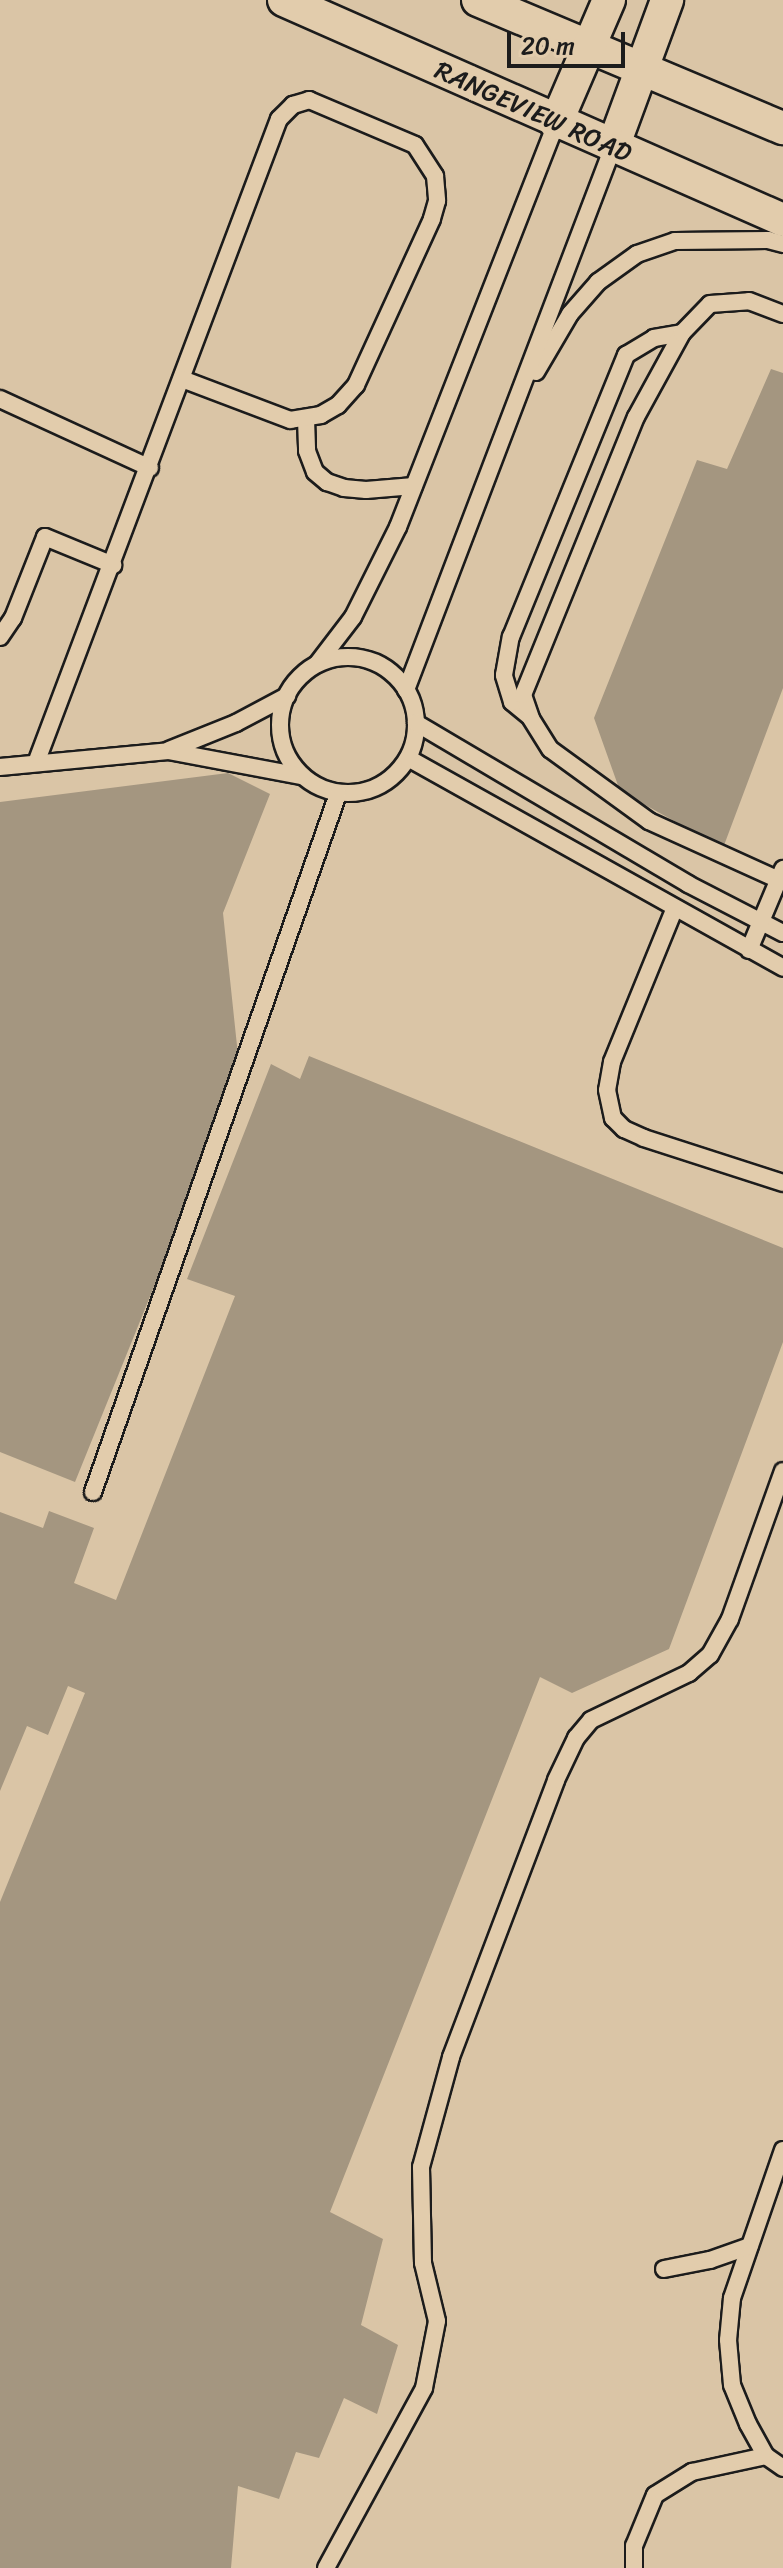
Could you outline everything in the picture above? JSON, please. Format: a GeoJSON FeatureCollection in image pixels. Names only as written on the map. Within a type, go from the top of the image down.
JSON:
{"type":"FeatureCollection","features":[{"type":"Feature","properties":{"kind":"street","name":"RANGEVIEW ROAD"},"geometry":{"type":"LineString","coordinates":[[284,0],[556,123],[783,220]]}},
{"type":"Feature","properties":{"kind":"street"},"geometry":{"type":"LineString","coordinates":[[478,0],[783,128]]}},
{"type":"Feature","properties":{"kind":"street"},"geometry":{"type":"LineString","coordinates":[[556,123],[609,0]]}},
{"type":"Feature","properties":{"kind":"street"},"geometry":{"type":"LineString","coordinates":[[613,147],[667,0]]}},
{"type":"Feature","properties":{"kind":"lane"},"geometry":{"type":"LineString","coordinates":[[36,763],[150,468],[182,379],[279,119],[285,110],[301,101],[316,102],[415,145],[435,176],[437,201],[432,219],[356,385],[331,410],[306,419],[279,418],[182,379]]}},
{"type":"Feature","properties":{"kind":"lane"},"geometry":{"type":"LineString","coordinates":[[317,664],[346,658],[376,663],[406,690],[416,723],[408,758],[396,775],[379,786],[359,793],[338,794],[319,788],[302,776],[288,758],[281,738],[280,716],[287,696],[299,677],[317,664],[353,617],[398,527],[556,123]]}},
{"type":"Feature","properties":{"kind":"lane"},"geometry":{"type":"LineString","coordinates":[[406,690],[613,147]]}},
{"type":"Feature","properties":{"kind":"lane"},"geometry":{"type":"LineString","coordinates":[[513,410],[570,314],[598,282],[637,254],[675,241],[755,240],[783,244]]}},
{"type":"Feature","properties":{"kind":"lane"},"geometry":{"type":"LineString","coordinates":[[749,950],[781,874],[649,821],[550,749],[531,718],[523,695],[636,417],[682,333],[710,304],[749,301],[783,314]]}},
{"type":"Feature","properties":{"kind":"lane"},"geometry":{"type":"LineString","coordinates":[[531,718],[512,702],[504,675],[511,637],[626,355],[654,338],[682,333]]}},
{"type":"Feature","properties":{"kind":"lane"},"geometry":{"type":"LineString","coordinates":[[0,399],[150,468]]}},
{"type":"Feature","properties":{"kind":"lane"},"geometry":{"type":"LineString","coordinates":[[306,419],[307,451],[315,472],[327,482],[366,490],[414,486]]}},
{"type":"Feature","properties":{"kind":"lane"},"geometry":{"type":"LineString","coordinates":[[0,637],[45,537],[113,565]]}},
{"type":"Feature","properties":{"kind":"lane"},"geometry":{"type":"LineString","coordinates":[[168,751],[236,723],[287,696]]}},
{"type":"Feature","properties":{"kind":"lane"},"geometry":{"type":"LineString","coordinates":[[416,723],[688,884],[783,933]]}},
{"type":"Feature","properties":{"kind":"lane"},"geometry":{"type":"LineString","coordinates":[[0,767],[168,751],[302,776]]}},
{"type":"Feature","properties":{"kind":"lane"},"geometry":{"type":"LineString","coordinates":[[408,758],[674,910],[783,968]]}},
{"type":"Feature","properties":{"kind":"lane"},"geometry":{"type":"LineString","coordinates":[[93,1492],[338,794]]}},
{"type":"Feature","properties":{"kind":"lane"},"geometry":{"type":"LineString","coordinates":[[674,910],[630,1010],[612,1062],[607,1090],[613,1118],[624,1129],[644,1138],[783,1183]]}},
{"type":"Feature","properties":{"kind":"lane"},"geometry":{"type":"LineString","coordinates":[[326,2568],[424,2388],[437,2321],[423,2263],[421,2167],[451,2057],[556,1780],[576,1738],[591,1720],[689,1673],[710,1655],[730,1619],[783,1471]]}},
{"type":"Feature","properties":{"kind":"lane"},"geometry":{"type":"LineString","coordinates":[[783,2150],[732,2298],[728,2340],[732,2385],[748,2424],[766,2456],[783,2468]]}},
{"type":"Feature","properties":{"kind":"lane"},"geometry":{"type":"LineString","coordinates":[[664,2269],[710,2260],[750,2246]]}},
{"type":"Feature","properties":{"kind":"lane"},"geometry":{"type":"LineString","coordinates":[[634,2568],[634,2546],[655,2495],[692,2472],[766,2456]]}},
{"type":"Feature","properties":{"kind":"building"},"geometry":{"type":"Polygon","coordinates":[[[771,369],[783,373],[783,688],[723,848],[620,791],[594,718],[697,460],[727,469],[771,369]]]}},
{"type":"Feature","properties":{"kind":"building"},"geometry":{"type":"Polygon","coordinates":[[[228,773],[270,794],[223,913],[240,1074],[75,1482],[0,1452],[0,802],[228,773]]]}},
{"type":"Feature","properties":{"kind":"building"},"geometry":{"type":"Polygon","coordinates":[[[309,1056],[783,1248],[783,1342],[669,1649],[572,1693],[540,1677],[330,2212],[383,2239],[361,2325],[398,2345],[377,2414],[344,2398],[319,2458],[296,2452],[279,2499],[238,2486],[231,2568],[0,2568],[0,1902],[85,1693],[68,1686],[48,1735],[27,1726],[0,1791],[0,1512],[43,1528],[49,1511],[94,1528],[74,1583],[116,1600],[235,1296],[187,1279],[271,1064],[300,1079],[309,1056]]]}}]}
